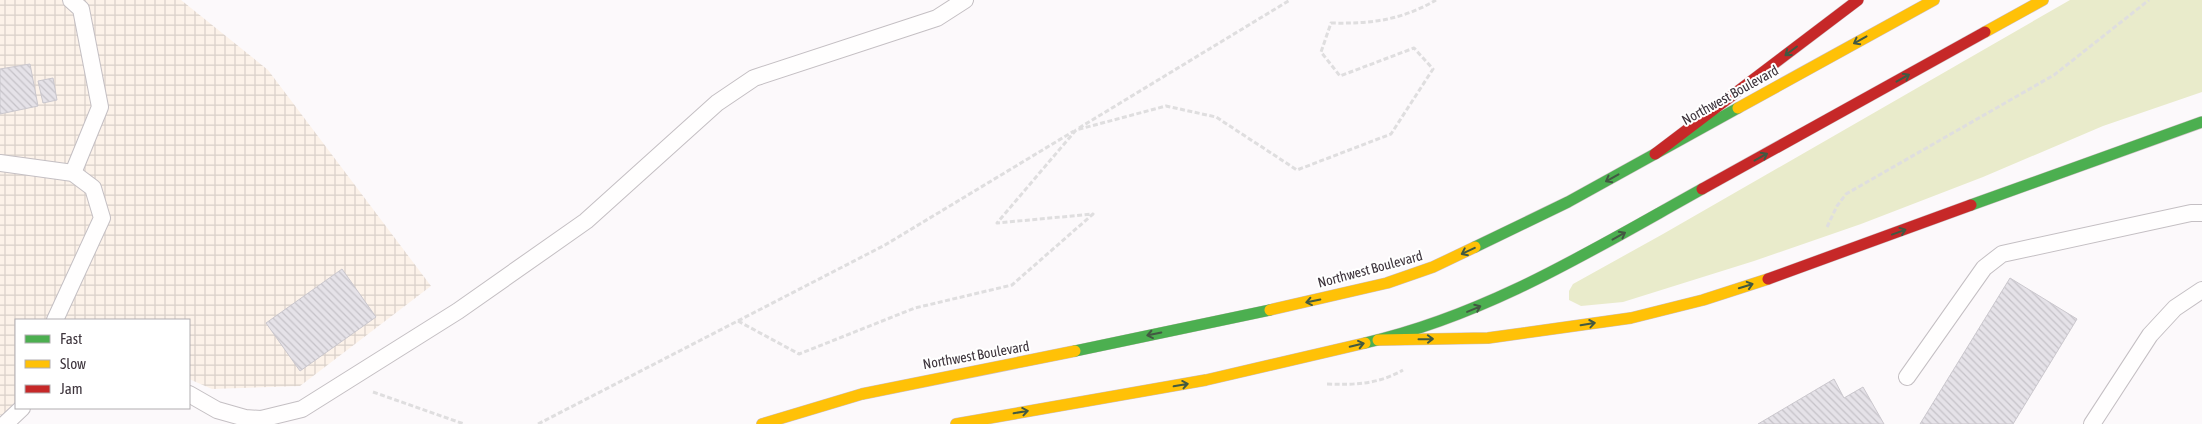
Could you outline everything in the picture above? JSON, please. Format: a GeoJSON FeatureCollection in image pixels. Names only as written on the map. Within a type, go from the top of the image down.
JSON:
{"type":"FeatureCollection","features":[{"type":"Feature","properties":{"kind":"main road"},"geometry":{"type":"LineString","coordinates":[[1655,154],[1858,0]]}},
{"type":"Feature","properties":{"kind":"main road","name":"Northwest Boulevard"},"geometry":{"type":"LineString","coordinates":[[762,424],[850,398],[925,379],[1034,359],[1387,283],[1433,267],[1568,202],[1934,0]]}},
{"type":"Feature","properties":{"kind":"main road"},"geometry":{"type":"LineString","coordinates":[[956,424],[1206,380],[1378,340],[1466,312],[1529,284],[2043,0]]}},
{"type":"Feature","properties":{"kind":"main road"},"geometry":{"type":"LineString","coordinates":[[1378,340],[1488,338],[1631,318],[1702,300],[1822,260],[2202,122]]}},
{"type":"Feature","properties":{"kind":"lane"},"geometry":{"type":"LineString","coordinates":[[71,0],[81,9],[100,107],[73,173]]}},
{"type":"Feature","properties":{"kind":"lane"},"geometry":{"type":"LineString","coordinates":[[190,395],[218,410],[245,418],[261,419],[280,416],[302,409],[458,311],[586,221],[718,103],[754,78],[937,18],[965,0]]}},
{"type":"Feature","properties":{"kind":"lane"},"geometry":{"type":"LineString","coordinates":[[0,163],[73,173],[93,188],[102,218],[55,319]]}},
{"type":"Feature","properties":{"kind":"lane"},"geometry":{"type":"LineString","coordinates":[[1908,377],[1984,268],[2002,254],[2191,213],[2202,213]]}},
{"type":"Feature","properties":{"kind":"lane"},"geometry":{"type":"LineString","coordinates":[[2092,424],[2150,335],[2175,308],[2202,290]]}},
{"type":"Feature","properties":{"kind":"lane"},"geometry":{"type":"LineString","coordinates":[[5,424],[21,409]]}},
{"type":"Feature","properties":{"kind":"path"},"geometry":{"type":"LineString","coordinates":[[538,424],[885,245],[1290,0]]}},
{"type":"Feature","properties":{"kind":"path"},"geometry":{"type":"LineString","coordinates":[[738,321],[799,354],[915,308],[1012,285],[1093,214],[997,223],[1076,130],[1166,106],[1216,117],[1297,170],[1391,134],[1433,70],[1414,48],[1340,76],[1321,52],[1331,24],[1365,24],[1417,11],[1436,0]]}},
{"type":"Feature","properties":{"kind":"path"},"geometry":{"type":"LineString","coordinates":[[1822,260],[1828,223],[1846,194],[2054,76],[2150,0]]}},
{"type":"Feature","properties":{"kind":"path"},"geometry":{"type":"LineString","coordinates":[[1324,384],[1354,385],[1373,382],[1394,375],[1409,366]]}},
{"type":"Feature","properties":{"kind":"path"},"geometry":{"type":"LineString","coordinates":[[344,382],[464,424]]}},
{"type":"Feature","properties":{"kind":"shaded area"},"geometry":{"type":"Polygon","coordinates":[[[0,0],[181,0],[268,70],[431,286],[300,386],[212,389],[190,379],[190,319],[15,319],[15,422],[0,415],[0,0]]]}},
{"type":"Feature","properties":{"kind":"green space"},"geometry":{"type":"Polygon","coordinates":[[[2070,0],[2202,0],[2202,92],[2103,126],[1983,177],[1861,224],[1754,261],[1623,302],[1581,306],[1569,300],[1569,291],[1573,284],[2070,0]]]}},
{"type":"Feature","properties":{"kind":"building"},"geometry":{"type":"Polygon","coordinates":[[[30,64],[38,106],[0,114],[0,69],[30,64]]]}},
{"type":"Feature","properties":{"kind":"building"},"geometry":{"type":"Polygon","coordinates":[[[53,78],[57,100],[43,103],[38,81],[53,78]]]}},
{"type":"Feature","properties":{"kind":"building"},"geometry":{"type":"Polygon","coordinates":[[[342,269],[376,317],[300,371],[266,323],[342,269]]]}},
{"type":"Feature","properties":{"kind":"building"},"geometry":{"type":"Polygon","coordinates":[[[2010,278],[2077,319],[2013,424],[1920,424],[2010,278]]]}},
{"type":"Feature","properties":{"kind":"building"},"geometry":{"type":"Polygon","coordinates":[[[1834,379],[1844,398],[1863,387],[1884,424],[1758,424],[1834,379]]]}},
{"type":"Feature","properties":{"kind":"traffic: fast"},"geometry":{"type":"LineString","coordinates":[[1475,247],[1568,202],[1738,108]]}},
{"type":"Feature","properties":{"kind":"traffic: fast"},"geometry":{"type":"LineString","coordinates":[[1971,205],[2202,122]]}},
{"type":"Feature","properties":{"kind":"traffic: fast"},"geometry":{"type":"LineString","coordinates":[[1365,343],[1410,331],[1454,316],[1497,298],[1580,257],[1702,189]]}},
{"type":"Feature","properties":{"kind":"traffic: fast"},"geometry":{"type":"LineString","coordinates":[[1075,351],[1270,310]]}},
{"type":"Feature","properties":{"kind":"traffic: slow"},"geometry":{"type":"LineString","coordinates":[[1738,108],[1934,0]]}},
{"type":"Feature","properties":{"kind":"traffic: slow"},"geometry":{"type":"LineString","coordinates":[[1985,32],[2043,0]]}},
{"type":"Feature","properties":{"kind":"traffic: slow"},"geometry":{"type":"LineString","coordinates":[[1270,310],[1387,283],[1433,267],[1475,247]]}},
{"type":"Feature","properties":{"kind":"traffic: slow"},"geometry":{"type":"LineString","coordinates":[[1378,340],[1488,338],[1631,318],[1703,300],[1768,279]]}},
{"type":"Feature","properties":{"kind":"traffic: slow"},"geometry":{"type":"LineString","coordinates":[[956,424],[1206,380],[1365,343]]}},
{"type":"Feature","properties":{"kind":"traffic: slow"},"geometry":{"type":"LineString","coordinates":[[762,424],[862,394],[1075,351]]}},
{"type":"Feature","properties":{"kind":"traffic: jam"},"geometry":{"type":"LineString","coordinates":[[1655,154],[1858,0]]}},
{"type":"Feature","properties":{"kind":"traffic: jam"},"geometry":{"type":"LineString","coordinates":[[1702,189],[1985,32]]}},
{"type":"Feature","properties":{"kind":"traffic: jam"},"geometry":{"type":"LineString","coordinates":[[1768,279],[1971,205]]}}]}
